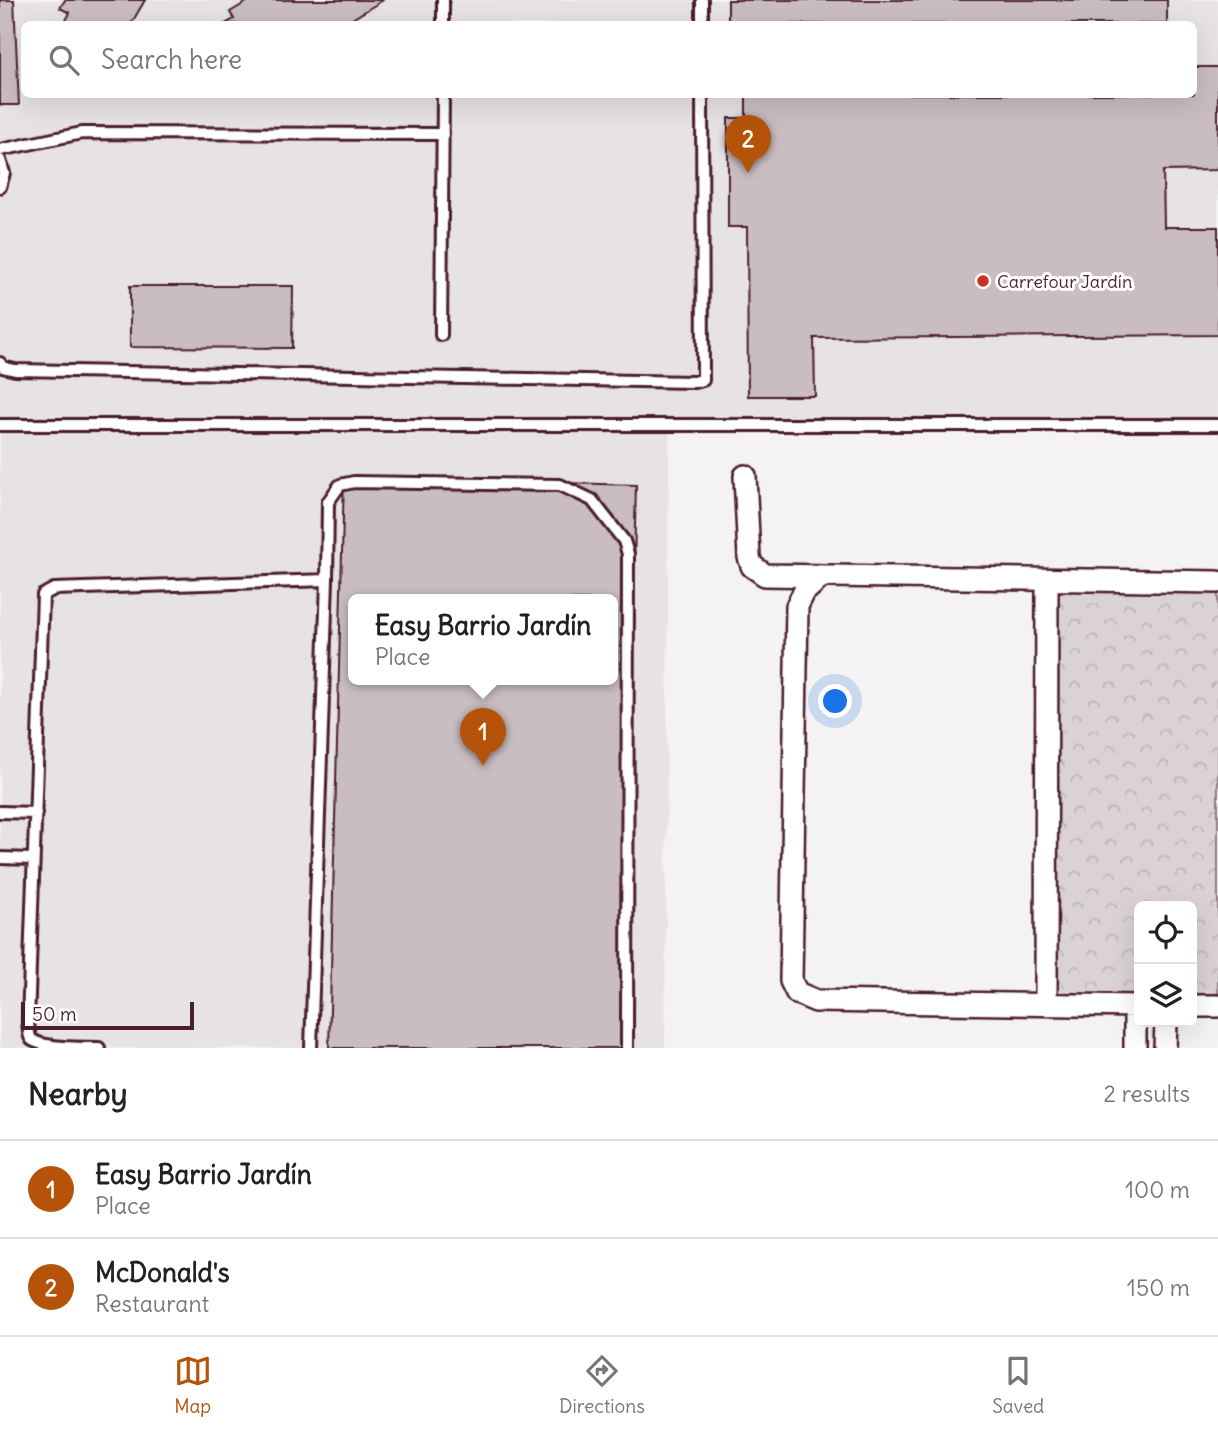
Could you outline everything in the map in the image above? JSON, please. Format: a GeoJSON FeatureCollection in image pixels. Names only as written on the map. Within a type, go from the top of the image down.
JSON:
{"type":"FeatureCollection","features":[{"type":"Feature","properties":{"kind":"street"},"geometry":{"type":"LineString","coordinates":[[745,476],[749,557],[752,566],[765,575],[1218,582]]}},
{"type":"Feature","properties":{"kind":"street"},"geometry":{"type":"LineString","coordinates":[[821,577],[804,592],[797,606],[791,981],[797,993],[816,1001],[1134,1006]]}},
{"type":"Feature","properties":{"kind":"street"},"geometry":{"type":"LineString","coordinates":[[1046,1004],[1047,580]]}},
{"type":"Feature","properties":{"kind":"street"},"geometry":{"type":"LineString","coordinates":[[1197,1006],[1218,1006]]}},
{"type":"Feature","properties":{"kind":"street"},"geometry":{"type":"LineString","coordinates":[[1135,1048],[1136,1027]]}},
{"type":"Feature","properties":{"kind":"street"},"geometry":{"type":"LineString","coordinates":[[1165,1048],[1166,1027]]}},
{"type":"Feature","properties":{"kind":"lane"},"geometry":{"type":"LineString","coordinates":[[443,0],[443,21]]}},
{"type":"Feature","properties":{"kind":"lane"},"geometry":{"type":"LineString","coordinates":[[702,0],[702,21]]}},
{"type":"Feature","properties":{"kind":"lane"},"geometry":{"type":"LineString","coordinates":[[441,335],[443,98]]}},
{"type":"Feature","properties":{"kind":"lane"},"geometry":{"type":"LineString","coordinates":[[0,363],[2,367],[15,370],[694,382],[703,380],[702,98]]}},
{"type":"Feature","properties":{"kind":"lane"},"geometry":{"type":"LineString","coordinates":[[0,150],[82,134],[443,134]]}},
{"type":"Feature","properties":{"kind":"lane"},"geometry":{"type":"LineString","coordinates":[[0,160],[4,173],[0,187]]}},
{"type":"Feature","properties":{"kind":"lane"},"geometry":{"type":"LineString","coordinates":[[0,425],[1218,425]]}},
{"type":"Feature","properties":{"kind":"lane"},"geometry":{"type":"LineString","coordinates":[[310,1048],[328,502],[340,485],[355,482],[559,485],[592,500],[624,541],[628,554],[627,1048]]}},
{"type":"Feature","properties":{"kind":"lane"},"geometry":{"type":"LineString","coordinates":[[99,1048],[42,1047],[33,1042],[29,1035],[43,595],[54,589],[327,580]]}},
{"type":"Feature","properties":{"kind":"lane"},"geometry":{"type":"LineString","coordinates":[[0,812],[36,813]]}},
{"type":"Feature","properties":{"kind":"lane"},"geometry":{"type":"LineString","coordinates":[[0,858],[33,859]]}},
{"type":"Feature","properties":{"kind":"shaded area"},"geometry":{"type":"Polygon","coordinates":[[[0,0],[1218,0],[1218,430],[669,431],[665,1048],[0,1048],[0,0]]]}},
{"type":"Feature","properties":{"kind":"green space"},"geometry":{"type":"Polygon","coordinates":[[[1047,580],[1218,582],[1218,1006],[1197,1006],[1197,901],[1134,901],[1134,1006],[1046,1004],[1047,580]]]}},
{"type":"Feature","properties":{"kind":"building"},"geometry":{"type":"Polygon","coordinates":[[[0,0],[14,0],[19,105],[0,105],[0,0]]]}},
{"type":"Feature","properties":{"kind":"building"},"geometry":{"type":"Polygon","coordinates":[[[65,0],[145,0],[133,21],[66,21],[70,13],[60,8],[65,0]]]}},
{"type":"Feature","properties":{"kind":"building"},"geometry":{"type":"Polygon","coordinates":[[[250,0],[383,0],[349,21],[230,21],[234,19],[230,12],[250,0]]]}},
{"type":"Feature","properties":{"kind":"building"},"geometry":{"type":"Polygon","coordinates":[[[728,0],[1167,0],[1167,21],[728,21],[728,0]]]}},
{"type":"Feature","properties":{"kind":"building","name":"Carrefour Jardín"},"geometry":{"type":"Polygon","coordinates":[[[1197,67],[1218,67],[1218,170],[1163,171],[1164,227],[1218,227],[1218,335],[814,338],[815,396],[748,396],[747,227],[728,227],[728,118],[746,118],[746,98],[1197,98],[1197,67]]]}},
{"type":"Feature","properties":{"kind":"building"},"geometry":{"type":"Polygon","coordinates":[[[130,286],[293,286],[292,348],[130,347],[130,286]]]}},
{"type":"Feature","properties":{"kind":"building"},"geometry":{"type":"Polygon","coordinates":[[[344,477],[636,485],[622,1048],[329,1048],[344,477]]]}},
{"type":"Feature","properties":{"kind":"place","name":"McDonald's"},"geometry":{"type":"Point","coordinates":[748,173]}},
{"type":"Feature","properties":{"kind":"place","name":"Carrefour Jardín"},"geometry":{"type":"Point","coordinates":[983,281]}},
{"type":"Feature","properties":{"kind":"place","name":"Easy Barrio Jardín"},"geometry":{"type":"Point","coordinates":[483,766]}}]}
